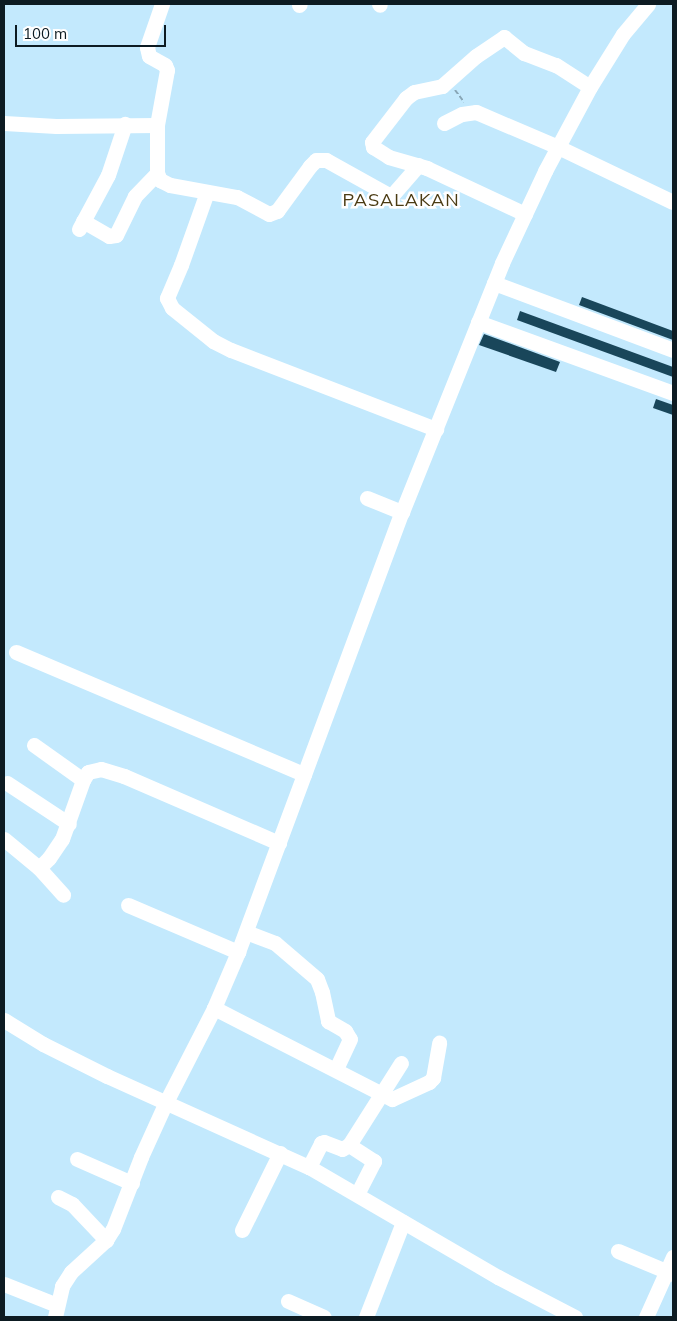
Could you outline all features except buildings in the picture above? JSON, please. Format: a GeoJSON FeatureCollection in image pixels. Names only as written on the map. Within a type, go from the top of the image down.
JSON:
{"type":"FeatureCollection","features":[{"type":"Feature","properties":{"kind":"street"},"geometry":{"type":"LineString","coordinates":[[162,4],[147,47],[149,56],[165,65],[168,70],[157,125],[157,173],[160,180],[170,185],[237,197],[269,214],[278,211],[316,160],[326,160],[389,195],[394,193],[418,165]]}},
{"type":"Feature","properties":{"kind":"street"},"geometry":{"type":"LineString","coordinates":[[4,1284],[56,1311],[62,1286],[71,1272],[106,1240],[123,1208],[166,1102],[214,1008],[238,952],[402,512],[494,283],[525,214],[590,87],[623,34],[648,4]]}},
{"type":"Feature","properties":{"kind":"street"},"geometry":{"type":"LineString","coordinates":[[525,214],[418,165],[388,157],[373,147],[372,142],[406,98],[414,92],[433,90],[450,80],[476,56],[504,37],[524,53],[556,65],[590,87]]}},
{"type":"Feature","properties":{"kind":"street"},"geometry":{"type":"LineString","coordinates":[[444,122],[457,115],[473,111],[558,147],[673,202]]}},
{"type":"Feature","properties":{"kind":"street"},"geometry":{"type":"LineString","coordinates":[[4,123],[56,126],[157,125]]}},
{"type":"Feature","properties":{"kind":"street"},"geometry":{"type":"LineString","coordinates":[[126,124],[108,175],[81,225],[109,236],[116,235],[135,196],[157,173]]}},
{"type":"Feature","properties":{"kind":"street"},"geometry":{"type":"LineString","coordinates":[[207,192],[167,298],[172,308],[213,341],[231,350],[436,429]]}},
{"type":"Feature","properties":{"kind":"street"},"geometry":{"type":"LineString","coordinates":[[494,283],[673,350]]}},
{"type":"Feature","properties":{"kind":"street"},"geometry":{"type":"LineString","coordinates":[[478,322],[673,393]]}},
{"type":"Feature","properties":{"kind":"street"},"geometry":{"type":"LineString","coordinates":[[367,498],[402,512]]}},
{"type":"Feature","properties":{"kind":"street"},"geometry":{"type":"LineString","coordinates":[[16,652],[304,774]]}},
{"type":"Feature","properties":{"kind":"street"},"geometry":{"type":"LineString","coordinates":[[34,745],[83,780]]}},
{"type":"Feature","properties":{"kind":"street"},"geometry":{"type":"LineString","coordinates":[[39,868],[57,848],[69,824],[83,780],[88,772],[94,769],[101,769],[124,776],[279,843]]}},
{"type":"Feature","properties":{"kind":"street"},"geometry":{"type":"LineString","coordinates":[[7,783],[69,824]]}},
{"type":"Feature","properties":{"kind":"street"},"geometry":{"type":"LineString","coordinates":[[4,839],[39,868],[63,895]]}},
{"type":"Feature","properties":{"kind":"street"},"geometry":{"type":"LineString","coordinates":[[128,905],[238,952]]}},
{"type":"Feature","properties":{"kind":"street"},"geometry":{"type":"LineString","coordinates":[[246,932],[278,946],[316,979],[322,992],[328,1021],[345,1031],[350,1039],[336,1069]]}},
{"type":"Feature","properties":{"kind":"street"},"geometry":{"type":"LineString","coordinates":[[214,1008],[392,1099],[429,1082],[433,1078],[439,1043]]}},
{"type":"Feature","properties":{"kind":"street"},"geometry":{"type":"LineString","coordinates":[[4,1020],[52,1048],[310,1167],[498,1277],[576,1317]]}},
{"type":"Feature","properties":{"kind":"street"},"geometry":{"type":"LineString","coordinates":[[310,1167],[321,1143],[324,1142],[342,1149],[349,1146],[401,1063]]}},
{"type":"Feature","properties":{"kind":"street"},"geometry":{"type":"LineString","coordinates":[[349,1146],[374,1161],[357,1194]]}},
{"type":"Feature","properties":{"kind":"street"},"geometry":{"type":"LineString","coordinates":[[242,1230],[280,1153]]}},
{"type":"Feature","properties":{"kind":"street"},"geometry":{"type":"LineString","coordinates":[[77,1159],[132,1183]]}},
{"type":"Feature","properties":{"kind":"street"},"geometry":{"type":"LineString","coordinates":[[58,1197],[72,1204],[106,1240]]}},
{"type":"Feature","properties":{"kind":"street"},"geometry":{"type":"LineString","coordinates":[[366,1317],[404,1222]]}},
{"type":"Feature","properties":{"kind":"street"},"geometry":{"type":"LineString","coordinates":[[618,1251],[670,1273]]}},
{"type":"Feature","properties":{"kind":"street"},"geometry":{"type":"LineString","coordinates":[[646,1317],[670,1273],[673,1258]]}},
{"type":"Feature","properties":{"kind":"street"},"geometry":{"type":"LineString","coordinates":[[288,1301],[317,1316]]}},
{"type":"Feature","properties":{"kind":"path"},"geometry":{"type":"LineString","coordinates":[[450,80],[465,104],[473,111]]}},
{"type":"Feature","properties":{"kind":"district","name":"PASALAKAN"},"geometry":{"type":"Point","coordinates":[401,200]}}]}
